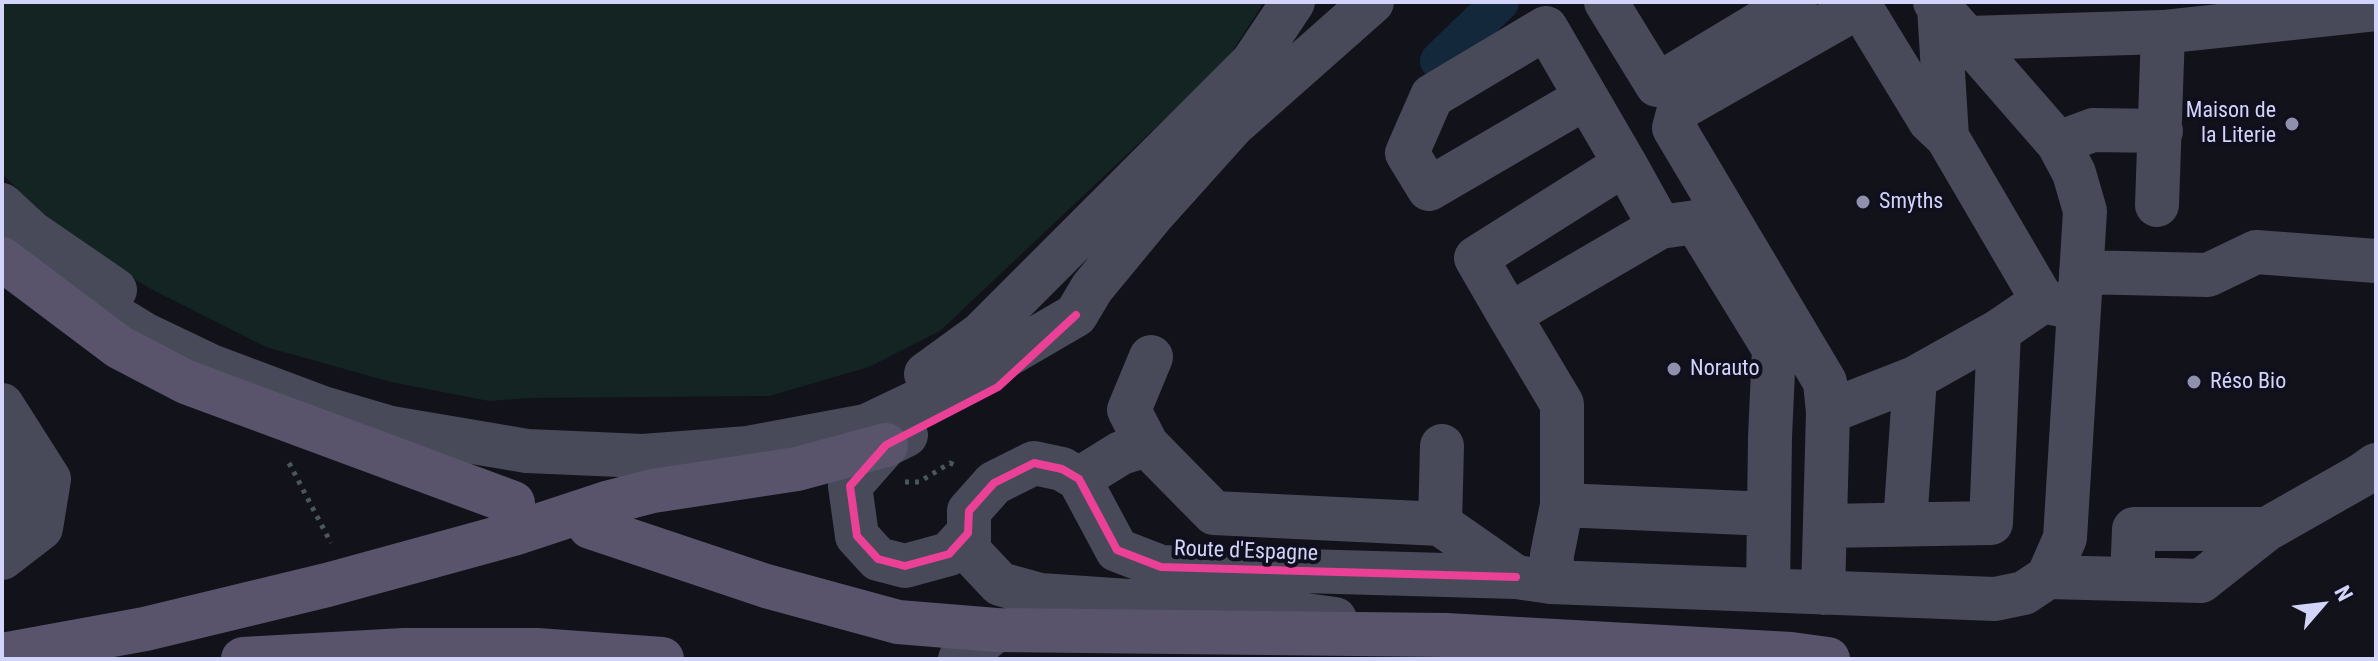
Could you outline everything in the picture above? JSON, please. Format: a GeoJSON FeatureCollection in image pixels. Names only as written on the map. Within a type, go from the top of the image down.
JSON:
{"type":"FeatureCollection","features":[{"type":"Feature","properties":{"kind":"main road"},"geometry":{"type":"LineString","coordinates":[[2,259],[119,347],[186,382],[513,503]]}},
{"type":"Feature","properties":{"kind":"main road"},"geometry":{"type":"LineString","coordinates":[[2,655],[145,629],[327,585],[513,534],[653,491],[797,469],[886,445]]}},
{"type":"Feature","properties":{"kind":"main road"},"geometry":{"type":"LineString","coordinates":[[590,527],[766,586],[898,622],[996,630],[1446,635],[1791,654],[1828,659]]}},
{"type":"Feature","properties":{"kind":"main road"},"geometry":{"type":"LineString","coordinates":[[243,659],[404,650],[537,650],[662,659]]}},
{"type":"Feature","properties":{"kind":"street"},"geometry":{"type":"LineString","coordinates":[[2,205],[32,233],[104,284],[194,333],[333,386],[493,422],[625,431],[729,427],[855,406],[926,374],[981,334],[1253,62],[1293,2]]}},
{"type":"Feature","properties":{"kind":"street"},"geometry":{"type":"LineString","coordinates":[[968,533],[949,554],[905,566],[878,559],[857,536],[850,486],[886,445],[998,387],[1076,315],[1092,288],[1144,224],[1233,125],[1372,2]]}},
{"type":"Feature","properties":{"kind":"street"},"geometry":{"type":"LineString","coordinates":[[1606,2],[1657,85],[1795,2]]}},
{"type":"Feature","properties":{"kind":"street"},"geometry":{"type":"LineString","coordinates":[[1937,4],[2058,143],[2074,173],[2085,211],[2067,294],[2065,538],[2048,577],[2201,581],[2267,529],[2376,465]]}},
{"type":"Feature","properties":{"kind":"street"},"geometry":{"type":"LineString","coordinates":[[1937,4],[1947,137]]}},
{"type":"Feature","properties":{"kind":"street"},"geometry":{"type":"LineString","coordinates":[[1823,593],[1828,412],[1825,382],[1674,128],[1679,109],[1860,6],[1930,121],[1947,137],[2067,294]]}},
{"type":"Feature","properties":{"kind":"street"},"geometry":{"type":"LineString","coordinates":[[1969,38],[2163,32],[2376,9]]}},
{"type":"Feature","properties":{"kind":"street"},"geometry":{"type":"LineString","coordinates":[[2157,205],[2163,32]]}},
{"type":"Feature","properties":{"kind":"street"},"geometry":{"type":"LineString","coordinates":[[1585,98],[1660,227]]}},
{"type":"Feature","properties":{"kind":"street"},"geometry":{"type":"LineString","coordinates":[[2058,143],[2093,130],[2161,131]]}},
{"type":"Feature","properties":{"kind":"street"},"geometry":{"type":"LineString","coordinates":[[1151,357],[1129,410],[1134,449],[1214,513],[1440,524],[1534,579],[1552,555],[1562,505],[1562,404],[1476,258],[1625,164]]}},
{"type":"Feature","properties":{"kind":"street"},"geometry":{"type":"LineString","coordinates":[[1509,315],[1660,227],[1696,222],[1774,349],[1768,590]]}},
{"type":"Feature","properties":{"kind":"street"},"geometry":{"type":"LineString","coordinates":[[2,240],[29,263],[144,334],[211,366],[323,408],[391,428],[527,451],[643,456],[748,448],[866,426],[973,375],[1076,315]]}},
{"type":"Feature","properties":{"kind":"street"},"geometry":{"type":"LineString","coordinates":[[1828,412],[1915,378],[2067,294],[2208,275],[2256,252],[2376,261]]}},
{"type":"Feature","properties":{"kind":"street"},"geometry":{"type":"LineString","coordinates":[[1825,526],[1991,523],[1999,331]]}},
{"type":"Feature","properties":{"kind":"street"},"geometry":{"type":"LineString","coordinates":[[1905,524],[1915,378]]}},
{"type":"Feature","properties":{"kind":"street"},"geometry":{"type":"LineString","coordinates":[[2,405],[49,479],[41,528],[2,558]]}},
{"type":"Feature","properties":{"kind":"street"},"geometry":{"type":"LineString","coordinates":[[1440,524],[1442,446]]}},
{"type":"Feature","properties":{"kind":"street"},"geometry":{"type":"LineString","coordinates":[[1134,449],[1079,479],[1062,469],[1034,463],[994,483],[969,511],[969,551],[1000,584],[1040,595],[1276,611],[1446,635]]}},
{"type":"Feature","properties":{"kind":"street"},"geometry":{"type":"LineString","coordinates":[[2,467],[14,493],[15,518],[2,528]]}},
{"type":"Feature","properties":{"kind":"street","name":"Route d'Espagne"},"geometry":{"type":"LineString","coordinates":[[1079,479],[1117,550],[1161,567],[1995,599],[2024,593],[2048,577]]}},
{"type":"Feature","properties":{"kind":"street"},"geometry":{"type":"LineString","coordinates":[[1562,505],[1769,514]]}},
{"type":"Feature","properties":{"kind":"street"},"geometry":{"type":"LineString","coordinates":[[960,659],[996,630]]}},
{"type":"Feature","properties":{"kind":"shaded area"},"geometry":{"type":"Polygon","coordinates":[[[2,2],[1264,2],[1226,61],[940,331],[869,367],[769,396],[489,401],[391,382],[266,347],[151,289],[74,244],[2,174],[2,2]]]}},
{"type":"Feature","properties":{"kind":"waterway"},"geometry":{"type":"LineString","coordinates":[[1439,61],[1500,2]]}},
{"type":"Feature","properties":{"kind":"cycle path"},"geometry":{"type":"LineString","coordinates":[[1076,315],[998,387],[886,445],[850,486],[857,536],[878,559],[905,566],[949,554],[968,533],[969,511],[994,483],[1034,463],[1062,469],[1079,479],[1117,550],[1161,567],[1516,577]]}},
{"type":"Feature","properties":{"kind":"place","name":"Maison de la Literie"},"geometry":{"type":"Point","coordinates":[2292,124]}},
{"type":"Feature","properties":{"kind":"place","name":"Smyths"},"geometry":{"type":"Point","coordinates":[1863,202]}},
{"type":"Feature","properties":{"kind":"place","name":"Norauto"},"geometry":{"type":"Point","coordinates":[1674,369]}},
{"type":"Feature","properties":{"kind":"place","name":"Réso Bio"},"geometry":{"type":"Point","coordinates":[2194,382]}}]}
